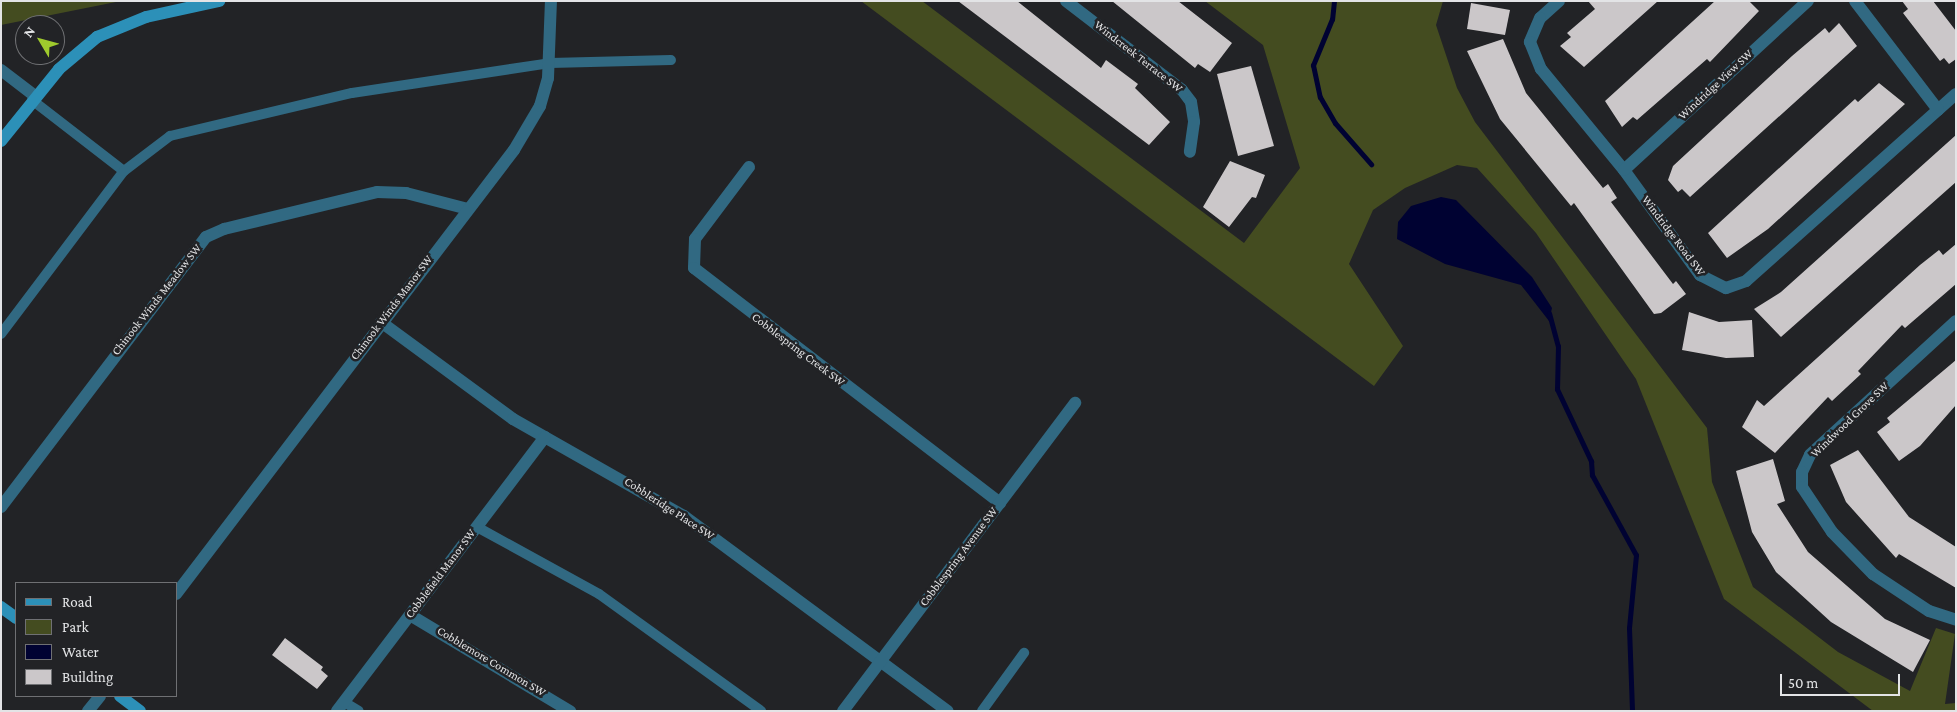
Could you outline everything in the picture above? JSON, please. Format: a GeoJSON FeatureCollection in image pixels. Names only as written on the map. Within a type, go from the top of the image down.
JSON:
{"type":"FeatureCollection","features":[{"type":"Feature","properties":{"kind":"street"},"geometry":{"type":"LineString","coordinates":[[1,141],[34,98],[97,37],[146,17],[219,1]]}},
{"type":"Feature","properties":{"kind":"street","name":"Chinook Winds Manor SW"},"geometry":{"type":"LineString","coordinates":[[178,591],[531,123],[540,106],[550,63],[551,1]]}},
{"type":"Feature","properties":{"kind":"street","name":"Windcreek Terrace SW"},"geometry":{"type":"LineString","coordinates":[[1066,1],[1182,90],[1191,102],[1194,122],[1190,152]]}},
{"type":"Feature","properties":{"kind":"street","name":"Windridge Road SW"},"geometry":{"type":"LineString","coordinates":[[1559,1],[1540,18],[1530,42],[1541,69],[1624,170],[1700,275],[1726,288],[1746,281],[1956,94]]}},
{"type":"Feature","properties":{"kind":"street","name":"Windridge View SW"},"geometry":{"type":"LineString","coordinates":[[1624,170],[1808,1]]}},
{"type":"Feature","properties":{"kind":"street"},"geometry":{"type":"LineString","coordinates":[[1856,1],[1938,110]]}},
{"type":"Feature","properties":{"kind":"street"},"geometry":{"type":"LineString","coordinates":[[1,70],[34,98]]}},
{"type":"Feature","properties":{"kind":"street","name":"Cobblespring Creek SW"},"geometry":{"type":"LineString","coordinates":[[749,167],[695,239],[694,268],[1000,503]]}},
{"type":"Feature","properties":{"kind":"street","name":"Chinook Winds Meadow SW"},"geometry":{"type":"LineString","coordinates":[[1,507],[206,237],[224,229],[378,192],[406,193],[468,209]]}},
{"type":"Feature","properties":{"kind":"street","name":"Windwood Grove SW"},"geometry":{"type":"LineString","coordinates":[[1956,321],[1810,455],[1802,472],[1802,487],[1832,532],[1873,574],[1929,611],[1956,620]]}},
{"type":"Feature","properties":{"kind":"street","name":"Cobbleridge Place SW"},"geometry":{"type":"LineString","coordinates":[[381,322],[545,437],[684,516],[948,711]]}},
{"type":"Feature","properties":{"kind":"street","name":"Cobblespring Avenue SW"},"geometry":{"type":"LineString","coordinates":[[843,711],[1075,403]]}},
{"type":"Feature","properties":{"kind":"street","name":"Cobblefield Manor SW"},"geometry":{"type":"LineString","coordinates":[[341,706],[545,437]]}},
{"type":"Feature","properties":{"kind":"street"},"geometry":{"type":"LineString","coordinates":[[1,607],[15,617]]}},
{"type":"Feature","properties":{"kind":"street","name":"Cobblemore Common SW"},"geometry":{"type":"LineString","coordinates":[[410,615],[570,711]]}},
{"type":"Feature","properties":{"kind":"street"},"geometry":{"type":"LineString","coordinates":[[88,711],[99,697]]}},
{"type":"Feature","properties":{"kind":"street"},"geometry":{"type":"LineString","coordinates":[[121,697],[140,711]]}},
{"type":"Feature","properties":{"kind":"lane"},"geometry":{"type":"LineString","coordinates":[[1,334],[124,171],[155,144],[194,128],[272,115],[352,93],[550,63],[671,60]]}},
{"type":"Feature","properties":{"kind":"lane"},"geometry":{"type":"LineString","coordinates":[[34,98],[124,171]]}},
{"type":"Feature","properties":{"kind":"lane"},"geometry":{"type":"LineString","coordinates":[[477,527],[598,594],[761,711]]}},
{"type":"Feature","properties":{"kind":"lane"},"geometry":{"type":"LineString","coordinates":[[982,711],[1024,653]]}},
{"type":"Feature","properties":{"kind":"lane"},"geometry":{"type":"LineString","coordinates":[[341,706],[359,711]]}},
{"type":"Feature","properties":{"kind":"green space"},"geometry":{"type":"Polygon","coordinates":[[[1,1],[121,1],[51,15],[15,15],[15,22],[1,25],[1,1]]]}},
{"type":"Feature","properties":{"kind":"green space"},"geometry":{"type":"Polygon","coordinates":[[[861,1],[922,1],[1244,243],[1300,168],[1263,45],[1205,1],[1443,1],[1436,25],[1457,88],[1475,122],[1707,428],[1712,482],[1753,587],[1838,652],[1910,691],[1936,628],[1955,634],[1945,704],[1956,703],[1956,711],[1873,711],[1724,599],[1636,379],[1536,233],[1477,168],[1457,165],[1405,188],[1373,210],[1349,264],[1403,346],[1374,386],[861,1]]]}},
{"type":"Feature","properties":{"kind":"water"},"geometry":{"type":"Polygon","coordinates":[[[1441,197],[1456,200],[1532,277],[1552,308],[1549,321],[1521,285],[1445,264],[1397,239],[1398,222],[1411,206],[1441,197]]]}},
{"type":"Feature","properties":{"kind":"building"},"geometry":{"type":"Polygon","coordinates":[[[958,1],[1017,1],[1101,68],[1106,60],[1138,84],[1135,88],[1170,122],[1149,145],[958,1]]]}},
{"type":"Feature","properties":{"kind":"building"},"geometry":{"type":"Polygon","coordinates":[[[1112,1],[1178,1],[1232,43],[1210,72],[1198,64],[1195,68],[1112,1]]]}},
{"type":"Feature","properties":{"kind":"building"},"geometry":{"type":"Polygon","coordinates":[[[1588,1],[1658,1],[1584,67],[1560,46],[1571,37],[1567,33],[1595,9],[1588,1]]]}},
{"type":"Feature","properties":{"kind":"building"},"geometry":{"type":"Polygon","coordinates":[[[1715,1],[1749,1],[1759,11],[1710,62],[1707,59],[1637,120],[1633,117],[1622,127],[1605,101],[1715,1]]]}},
{"type":"Feature","properties":{"kind":"building"},"geometry":{"type":"Polygon","coordinates":[[[1902,1],[1933,1],[1956,31],[1956,59],[1949,64],[1944,58],[1940,61],[1903,13],[1908,9],[1902,1]]]}},
{"type":"Feature","properties":{"kind":"building"},"geometry":{"type":"Polygon","coordinates":[[[1471,3],[1510,10],[1505,35],[1467,29],[1471,3]]]}},
{"type":"Feature","properties":{"kind":"building"},"geometry":{"type":"Polygon","coordinates":[[[1839,23],[1857,46],[1690,197],[1682,189],[1678,192],[1668,180],[1673,166],[1792,56],[1825,28],[1829,33],[1839,23]]]}},
{"type":"Feature","properties":{"kind":"building"},"geometry":{"type":"Polygon","coordinates":[[[1503,39],[1526,93],[1603,188],[1608,184],[1617,198],[1611,202],[1673,284],[1676,281],[1686,294],[1661,313],[1654,314],[1574,203],[1571,206],[1500,119],[1467,51],[1503,39]]]}},
{"type":"Feature","properties":{"kind":"building"},"geometry":{"type":"Polygon","coordinates":[[[1251,66],[1274,146],[1238,156],[1217,74],[1251,66]]]}},
{"type":"Feature","properties":{"kind":"building"},"geometry":{"type":"Polygon","coordinates":[[[1879,83],[1905,104],[1768,229],[1727,258],[1708,233],[1855,99],[1858,102],[1879,83]]]}},
{"type":"Feature","properties":{"kind":"building"},"geometry":{"type":"Polygon","coordinates":[[[1956,135],[1956,182],[1781,337],[1754,309],[1781,292],[1956,135]]]}},
{"type":"Feature","properties":{"kind":"building"},"geometry":{"type":"Polygon","coordinates":[[[1230,161],[1265,175],[1256,198],[1252,197],[1229,227],[1203,207],[1230,161]]]}},
{"type":"Feature","properties":{"kind":"building"},"geometry":{"type":"Polygon","coordinates":[[[1956,244],[1956,284],[1905,328],[1902,325],[1858,371],[1861,374],[1832,401],[1828,397],[1775,453],[1742,427],[1757,400],[1764,406],[1920,265],[1939,250],[1943,255],[1956,244]]]}},
{"type":"Feature","properties":{"kind":"building"},"geometry":{"type":"Polygon","coordinates":[[[1689,312],[1719,322],[1752,320],[1754,357],[1726,358],[1682,350],[1689,312]]]}},
{"type":"Feature","properties":{"kind":"building"},"geometry":{"type":"Polygon","coordinates":[[[1956,360],[1956,405],[1920,446],[1899,461],[1877,432],[1890,422],[1887,418],[1956,360]]]}},
{"type":"Feature","properties":{"kind":"building"},"geometry":{"type":"Polygon","coordinates":[[[1858,450],[1909,517],[1956,547],[1956,588],[1899,554],[1896,558],[1846,502],[1830,465],[1858,450]]]}},
{"type":"Feature","properties":{"kind":"building"},"geometry":{"type":"Polygon","coordinates":[[[1773,459],[1785,501],[1777,504],[1808,552],[1885,619],[1930,640],[1913,672],[1831,622],[1776,572],[1752,532],[1736,471],[1773,459]]]}},
{"type":"Feature","properties":{"kind":"building"},"geometry":{"type":"Polygon","coordinates":[[[285,638],[323,667],[321,670],[328,676],[317,689],[272,655],[285,638]]]}},
{"type":"Feature","properties":{"kind":"waterway"},"geometry":{"type":"LineString","coordinates":[[1334,1],[1332,19],[1313,65],[1320,97],[1335,123],[1371,164]]}},
{"type":"Feature","properties":{"kind":"waterway"},"geometry":{"type":"LineString","coordinates":[[1549,313],[1558,346],[1557,389],[1591,461],[1592,475],[1636,555],[1629,628],[1632,711]]}}]}
